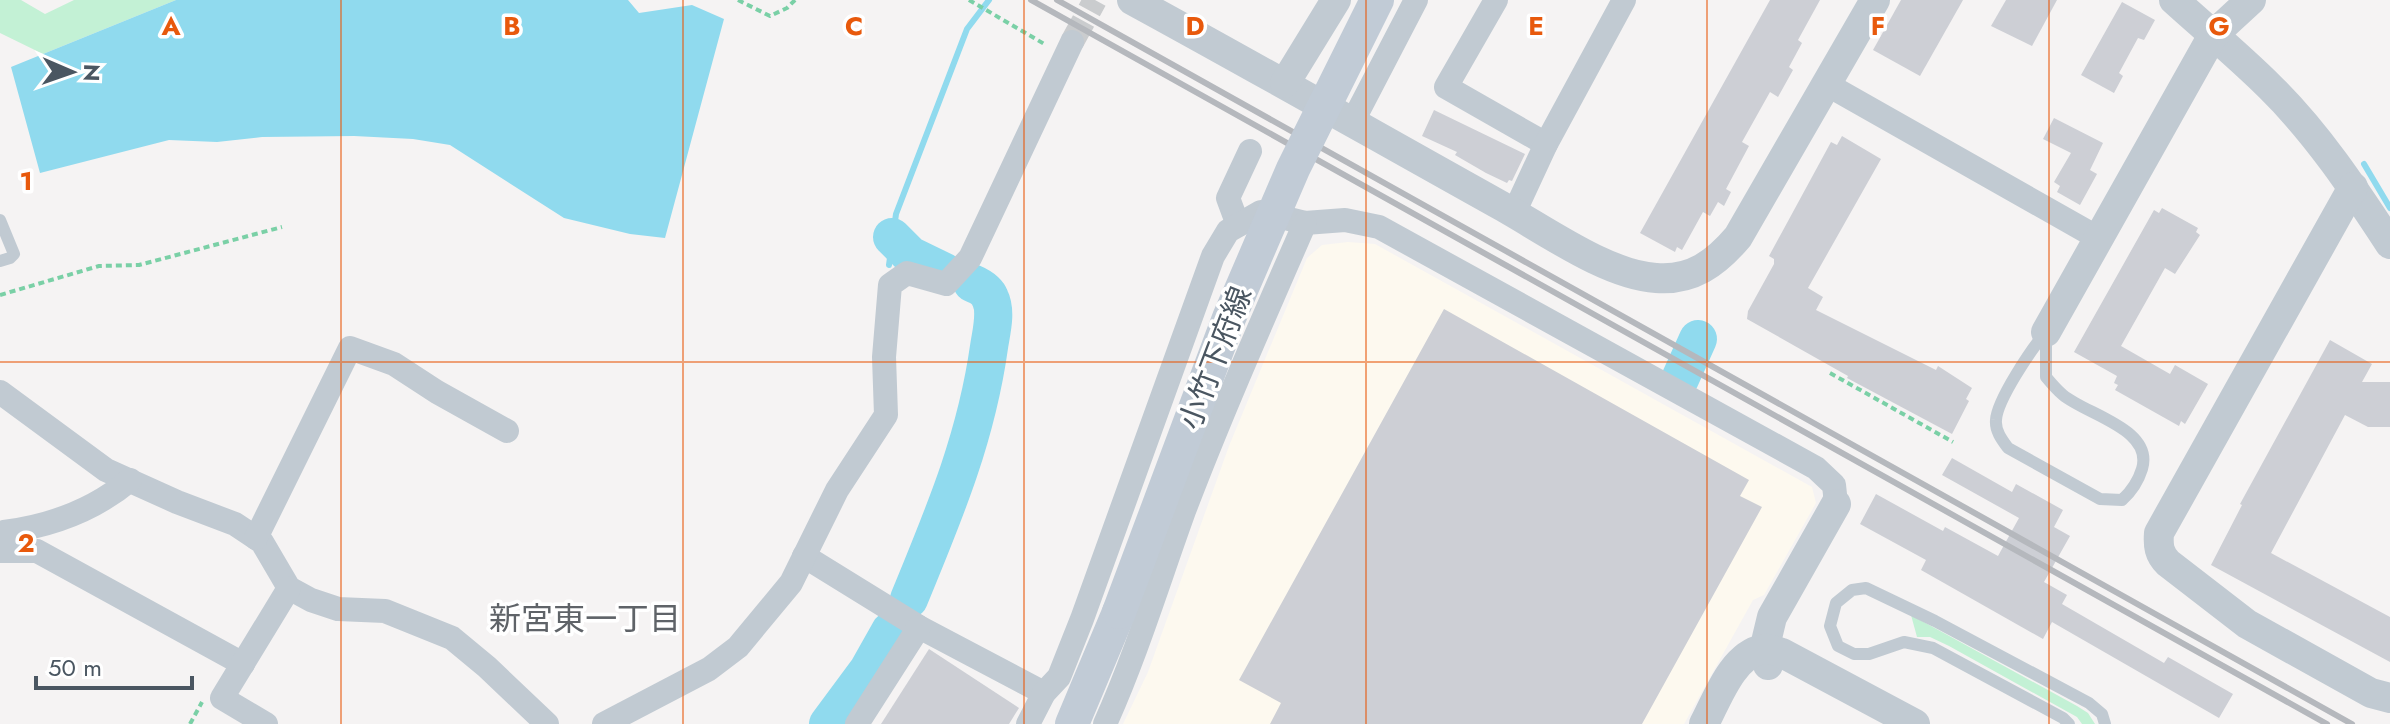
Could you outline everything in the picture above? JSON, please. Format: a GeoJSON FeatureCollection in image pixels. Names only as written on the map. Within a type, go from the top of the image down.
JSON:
{"type":"FeatureCollection","features":[{"type":"Feature","properties":{"kind":"main road","name":"小竹下府線"},"geometry":{"type":"LineString","coordinates":[[1072,724],[1119,612],[1229,318],[1293,169],[1377,0]]}},
{"type":"Feature","properties":{"kind":"street"},"geometry":{"type":"LineString","coordinates":[[1132,0],[1568,244],[1634,275],[1673,279],[1690,276],[1715,261],[1738,237],[1875,0]]}},
{"type":"Feature","properties":{"kind":"street"},"geometry":{"type":"LineString","coordinates":[[1285,83],[1336,0]]}},
{"type":"Feature","properties":{"kind":"street"},"geometry":{"type":"LineString","coordinates":[[1352,123],[1416,0]]}},
{"type":"Feature","properties":{"kind":"street"},"geometry":{"type":"LineString","coordinates":[[1496,0],[1446,87],[1546,144]]}},
{"type":"Feature","properties":{"kind":"street"},"geometry":{"type":"LineString","coordinates":[[1514,213],[1546,144],[1624,0]]}},
{"type":"Feature","properties":{"kind":"street"},"geometry":{"type":"LineString","coordinates":[[2174,0],[2278,96],[2353,187],[2390,244]]}},
{"type":"Feature","properties":{"kind":"street"},"geometry":{"type":"LineString","coordinates":[[2046,332],[2213,35],[2251,0]]}},
{"type":"Feature","properties":{"kind":"street"},"geometry":{"type":"LineString","coordinates":[[604,724],[709,669],[738,647],[791,583],[837,490],[886,415],[884,357],[890,285],[907,273],[946,284],[970,258],[1069,49]]}},
{"type":"Feature","properties":{"kind":"street"},"geometry":{"type":"LineString","coordinates":[[1828,85],[2100,239]]}},
{"type":"Feature","properties":{"kind":"street"},"geometry":{"type":"LineString","coordinates":[[1238,225],[1228,198],[1250,151]]}},
{"type":"Feature","properties":{"kind":"street"},"geometry":{"type":"LineString","coordinates":[[2353,187],[2159,533],[2158,544],[2160,555],[2168,563],[2247,624],[2371,693],[2390,698]]}},
{"type":"Feature","properties":{"kind":"street"},"geometry":{"type":"LineString","coordinates":[[1028,724],[1044,693],[1059,677],[1082,619],[1213,256],[1228,231],[1261,212],[1305,223],[1345,220],[1379,227],[1816,468],[1834,485],[1836,504],[1772,617],[1767,656],[1738,686],[1717,724]]}},
{"type":"Feature","properties":{"kind":"street"},"geometry":{"type":"LineString","coordinates":[[1105,724],[1132,662],[1184,512],[1242,366],[1305,223]]}},
{"type":"Feature","properties":{"kind":"street"},"geometry":{"type":"LineString","coordinates":[[256,538],[350,348],[394,364],[507,431]]}},
{"type":"Feature","properties":{"kind":"street"},"geometry":{"type":"LineString","coordinates":[[0,392],[106,470],[235,524],[262,542],[289,588],[311,600],[338,609],[385,611],[452,638],[547,724]]}},
{"type":"Feature","properties":{"kind":"street"},"geometry":{"type":"LineString","coordinates":[[0,539],[4,532],[65,520],[113,494],[130,480]]}},
{"type":"Feature","properties":{"kind":"street"},"geometry":{"type":"LineString","coordinates":[[0,551],[37,551],[243,664]]}},
{"type":"Feature","properties":{"kind":"street"},"geometry":{"type":"LineString","coordinates":[[804,556],[919,627],[1044,693]]}},
{"type":"Feature","properties":{"kind":"street"},"geometry":{"type":"LineString","coordinates":[[266,724],[222,698],[289,588]]}},
{"type":"Feature","properties":{"kind":"street"},"geometry":{"type":"LineString","coordinates":[[857,724],[919,627]]}},
{"type":"Feature","properties":{"kind":"street"},"geometry":{"type":"LineString","coordinates":[[1704,724],[1734,670],[1750,654],[1767,656],[1782,653],[1915,724]]}},
{"type":"Feature","properties":{"kind":"street"},"geometry":{"type":"LineString","coordinates":[[1767,656],[1883,724]]}},
{"type":"Feature","properties":{"kind":"lane"},"geometry":{"type":"LineString","coordinates":[[0,220],[14,254],[0,261]]}},
{"type":"Feature","properties":{"kind":"lane"},"geometry":{"type":"LineString","coordinates":[[2046,332],[2046,377],[2063,396],[2133,436],[2143,448],[2144,462],[2140,477],[2132,492],[2122,500],[2112,502],[2100,499],[2008,448],[2000,437],[1995,421],[1999,408],[2031,350],[2046,332]]}},
{"type":"Feature","properties":{"kind":"lane"},"geometry":{"type":"LineString","coordinates":[[2069,724],[1933,648],[1904,642],[1869,654],[1854,654],[1838,646],[1830,626],[1836,603],[1852,590],[1866,588],[2089,703],[2102,714],[2105,724]]}},
{"type":"Feature","properties":{"kind":"path"},"geometry":{"type":"LineString","coordinates":[[738,0],[770,16],[787,8],[795,0]]}},
{"type":"Feature","properties":{"kind":"path"},"geometry":{"type":"LineString","coordinates":[[969,0],[1069,49]]}},
{"type":"Feature","properties":{"kind":"path"},"geometry":{"type":"LineString","coordinates":[[0,295],[99,266],[139,265],[282,227]]}},
{"type":"Feature","properties":{"kind":"path"},"geometry":{"type":"LineString","coordinates":[[1830,373],[1953,442]]}},
{"type":"Feature","properties":{"kind":"shaded area"},"geometry":{"type":"Polygon","coordinates":[[[1348,242],[1375,244],[1812,487],[1816,503],[1764,595],[1753,600],[1684,724],[1123,724],[1148,672],[1229,446],[1307,258],[1322,245],[1348,242]]]}},
{"type":"Feature","properties":{"kind":"green space"},"geometry":{"type":"Polygon","coordinates":[[[0,0],[21,0],[45,14],[74,0],[176,0],[43,54],[0,33],[0,0]]]}},
{"type":"Feature","properties":{"kind":"green space"},"geometry":{"type":"Polygon","coordinates":[[[1911,615],[2077,706],[2088,713],[2095,724],[2082,724],[2077,717],[1949,646],[1930,637],[1917,637],[1911,615]]]}},
{"type":"Feature","properties":{"kind":"water"},"geometry":{"type":"Polygon","coordinates":[[[176,0],[628,0],[639,13],[692,5],[724,19],[665,238],[630,234],[564,218],[450,145],[413,139],[354,136],[262,137],[217,142],[169,140],[40,173],[11,67],[176,0]]]}},
{"type":"Feature","properties":{"kind":"building"},"geometry":{"type":"Polygon","coordinates":[[[1770,0],[1820,0],[1798,40],[1802,43],[1789,67],[1793,70],[1778,97],[1770,92],[1742,142],[1749,146],[1726,189],[1731,192],[1724,206],[1718,202],[1710,216],[1703,212],[1682,250],[1677,247],[1675,252],[1640,233],[1770,0]]]}},
{"type":"Feature","properties":{"kind":"building"},"geometry":{"type":"Polygon","coordinates":[[[1901,0],[1963,0],[1920,76],[1873,50],[1901,0]]]}},
{"type":"Feature","properties":{"kind":"building"},"geometry":{"type":"Polygon","coordinates":[[[2006,0],[2057,0],[2032,46],[1991,26],[2006,0]]]}},
{"type":"Feature","properties":{"kind":"building"},"geometry":{"type":"Polygon","coordinates":[[[2122,2],[2155,20],[2144,40],[2138,38],[2119,73],[2123,76],[2114,93],[2081,75],[2122,2]]]}},
{"type":"Feature","properties":{"kind":"building"},"geometry":{"type":"Polygon","coordinates":[[[1434,110],[1525,154],[1512,181],[1507,183],[1486,173],[1455,155],[1457,152],[1422,136],[1434,110]]]}},
{"type":"Feature","properties":{"kind":"building"},"geometry":{"type":"Polygon","coordinates":[[[2054,118],[2103,143],[2090,170],[2097,174],[2080,205],[2057,192],[2060,186],[2054,182],[2071,153],[2043,139],[2054,118]]]}},
{"type":"Feature","properties":{"kind":"building"},"geometry":{"type":"Polygon","coordinates":[[[1842,136],[1881,159],[1808,288],[1823,297],[1816,310],[1936,370],[1938,366],[1972,388],[1966,399],[1969,401],[1952,434],[1847,378],[1747,319],[1748,311],[1774,264],[1774,259],[1769,256],[1831,142],[1837,145],[1842,136]]]}},
{"type":"Feature","properties":{"kind":"building"},"geometry":{"type":"Polygon","coordinates":[[[2162,208],[2198,228],[2196,232],[2200,235],[2175,274],[2165,268],[2121,346],[2170,374],[2175,365],[2208,384],[2185,424],[2181,421],[2179,426],[2115,390],[2117,376],[2074,352],[2154,210],[2159,213],[2162,208]]]}},
{"type":"Feature","properties":{"kind":"building"},"geometry":{"type":"Polygon","coordinates":[[[1444,309],[1749,480],[1740,496],[1762,507],[1642,724],[1270,724],[1281,703],[1239,680],[1444,309]]]}},
{"type":"Feature","properties":{"kind":"building"},"geometry":{"type":"Polygon","coordinates":[[[2330,340],[2372,364],[2362,382],[2390,382],[2390,427],[2368,427],[2345,415],[2271,553],[2390,617],[2390,662],[2211,565],[2240,504],[2330,340]]]}},
{"type":"Feature","properties":{"kind":"building"},"geometry":{"type":"Polygon","coordinates":[[[1952,458],[2012,492],[2016,484],[2063,510],[2054,527],[2070,536],[2044,582],[2067,595],[2062,604],[2164,663],[2168,657],[2233,694],[2219,718],[2052,622],[2043,639],[1921,570],[1926,560],[1860,524],[1876,494],[1943,531],[1945,527],[1998,556],[2019,518],[1942,475],[1952,458]]]}},
{"type":"Feature","properties":{"kind":"building"},"geometry":{"type":"Polygon","coordinates":[[[929,649],[1019,708],[1009,724],[881,724],[929,649]]]}},
{"type":"Feature","properties":{"kind":"waterway"},"geometry":{"type":"LineString","coordinates":[[889,265],[896,214],[967,29],[989,0]]}},
{"type":"Feature","properties":{"kind":"waterway"},"geometry":{"type":"LineString","coordinates":[[2364,164],[2390,208]]}},
{"type":"Feature","properties":{"kind":"waterway"},"geometry":{"type":"LineString","coordinates":[[892,237],[910,255],[945,272]]}},
{"type":"Feature","properties":{"kind":"waterway"},"geometry":{"type":"LineString","coordinates":[[909,599],[957,476],[983,381],[993,310],[987,293],[972,283]]}},
{"type":"Feature","properties":{"kind":"waterway"},"geometry":{"type":"LineString","coordinates":[[1680,379],[1698,339]]}},
{"type":"Feature","properties":{"kind":"waterway"},"geometry":{"type":"LineString","coordinates":[[828,724],[868,670],[890,631]]}},
{"type":"Feature","properties":{"kind":"tunnel"},"geometry":{"type":"LineString","coordinates":[[1072,42],[1095,0]]}},
{"type":"Feature","properties":{"kind":"railway"},"geometry":{"type":"LineString","coordinates":[[1031,0],[2327,724]]}},
{"type":"Feature","properties":{"kind":"railway"},"geometry":{"type":"LineString","coordinates":[[1057,0],[2352,724]]}},
{"type":"Feature","properties":{"kind":"district","name":"新宮東一丁目"},"geometry":{"type":"Point","coordinates":[585,619]}}]}
